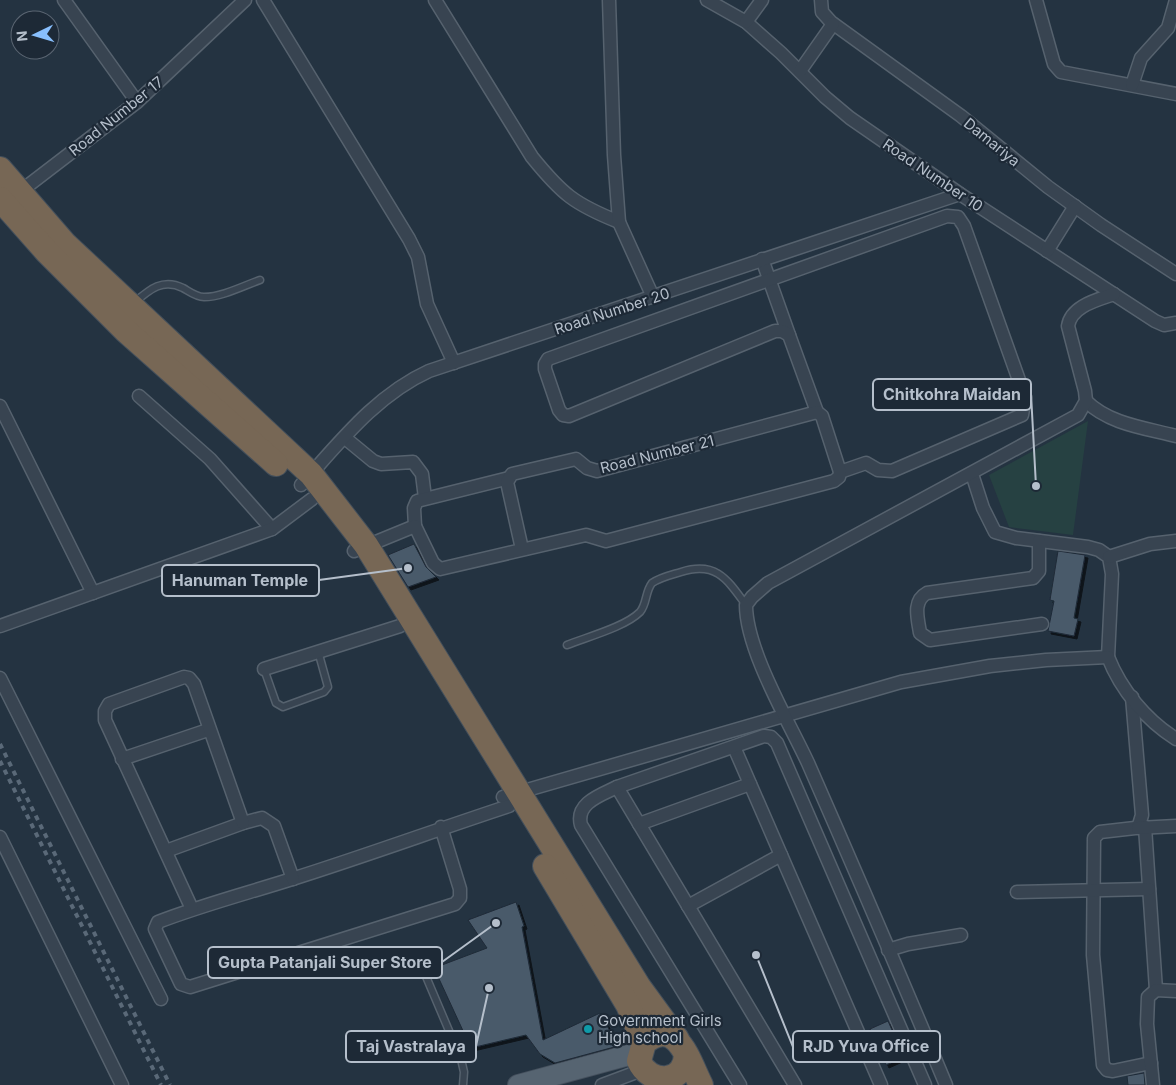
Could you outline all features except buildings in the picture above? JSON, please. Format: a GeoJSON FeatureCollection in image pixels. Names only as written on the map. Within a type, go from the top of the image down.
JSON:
{"type":"FeatureCollection","features":[{"type":"Feature","properties":{"kind":"highway"},"geometry":{"type":"LineString","coordinates":[[0,169],[7,198],[47,252],[126,331],[308,486]]}},
{"type":"Feature","properties":{"kind":"highway"},"geometry":{"type":"LineString","coordinates":[[7,198],[65,244],[130,306],[308,486],[360,548],[510,799],[628,1005],[642,1055],[648,1076],[656,1081],[667,1083],[681,1072],[685,1064],[681,1047],[669,1035],[660,1034],[642,1055]]}},
{"type":"Feature","properties":{"kind":"highway"},"geometry":{"type":"LineString","coordinates":[[360,548],[400,626],[510,799],[681,1047],[701,1085]]}},
{"type":"Feature","properties":{"kind":"main road"},"geometry":{"type":"LineString","coordinates":[[518,1085],[609,1060],[642,1055]]}},
{"type":"Feature","properties":{"kind":"street"},"geometry":{"type":"LineString","coordinates":[[64,0],[137,102]]}},
{"type":"Feature","properties":{"kind":"street","name":"Road Number 17"},"geometry":{"type":"LineString","coordinates":[[7,198],[137,102],[245,0]]}},
{"type":"Feature","properties":{"kind":"street"},"geometry":{"type":"LineString","coordinates":[[263,0],[409,239],[418,257],[427,304],[454,363]]}},
{"type":"Feature","properties":{"kind":"street"},"geometry":{"type":"LineString","coordinates":[[435,0],[532,157],[550,180],[586,209],[619,222]]}},
{"type":"Feature","properties":{"kind":"street"},"geometry":{"type":"LineString","coordinates":[[609,0],[615,180],[619,222],[653,297]]}},
{"type":"Feature","properties":{"kind":"street","name":"Road Number 10"},"geometry":{"type":"LineString","coordinates":[[707,0],[746,22],[825,97],[850,118],[960,194],[1156,321],[1164,325],[1176,323]]}},
{"type":"Feature","properties":{"kind":"street"},"geometry":{"type":"LineString","coordinates":[[746,22],[762,0]]}},
{"type":"Feature","properties":{"kind":"street","name":"Damariya"},"geometry":{"type":"LineString","coordinates":[[821,0],[822,12],[833,24],[961,116],[1021,166],[1075,206],[1176,274]]}},
{"type":"Feature","properties":{"kind":"street"},"geometry":{"type":"LineString","coordinates":[[1036,0],[1056,68],[1066,73],[1132,84],[1176,94]]}},
{"type":"Feature","properties":{"kind":"street"},"geometry":{"type":"LineString","coordinates":[[1132,84],[1141,58],[1168,28],[1176,0]]}},
{"type":"Feature","properties":{"kind":"street"},"geometry":{"type":"LineString","coordinates":[[800,72],[833,24]]}},
{"type":"Feature","properties":{"kind":"street","name":"Road Number 20"},"geometry":{"type":"LineString","coordinates":[[0,626],[272,529],[345,438],[392,391],[420,375],[960,194]]}},
{"type":"Feature","properties":{"kind":"street"},"geometry":{"type":"LineString","coordinates":[[1047,251],[1075,206]]}},
{"type":"Feature","properties":{"kind":"street"},"geometry":{"type":"LineString","coordinates":[[789,335],[782,331],[774,331],[569,416],[563,415],[559,410],[545,369],[548,359],[948,216],[958,217],[964,226],[1026,397],[1022,415],[892,471],[878,470],[866,463],[840,472]]}},
{"type":"Feature","properties":{"kind":"street"},"geometry":{"type":"LineString","coordinates":[[345,438],[372,461],[381,464],[413,462],[422,474],[425,498],[417,501],[414,508],[415,526],[433,562],[440,569],[586,535],[606,541],[834,481],[839,477],[840,472],[762,259]]}},
{"type":"Feature","properties":{"kind":"street"},"geometry":{"type":"LineString","coordinates":[[1114,294],[1080,308],[1069,318],[1068,326],[1086,401],[1095,410],[1114,419],[1176,436]]}},
{"type":"Feature","properties":{"kind":"street"},"geometry":{"type":"LineString","coordinates":[[139,396],[210,459],[272,529]]}},
{"type":"Feature","properties":{"kind":"street"},"geometry":{"type":"LineString","coordinates":[[946,1085],[841,838],[785,715],[751,633],[746,605],[768,583],[1078,415],[1086,401]]}},
{"type":"Feature","properties":{"kind":"street"},"geometry":{"type":"LineString","coordinates":[[0,406],[92,593]]}},
{"type":"Feature","properties":{"kind":"street","name":"Road Number 21"},"geometry":{"type":"LineString","coordinates":[[425,498],[576,459],[587,468],[597,471],[819,414]]}},
{"type":"Feature","properties":{"kind":"street"},"geometry":{"type":"LineString","coordinates":[[972,474],[983,508],[995,532],[1003,536],[1088,547],[1099,550],[1108,557],[1112,574],[1108,657],[1117,676],[1132,697],[1157,726],[1176,739]]}},
{"type":"Feature","properties":{"kind":"street"},"geometry":{"type":"LineString","coordinates":[[508,478],[507,482],[522,549]]}},
{"type":"Feature","properties":{"kind":"street"},"geometry":{"type":"LineString","coordinates":[[360,548],[415,526]]}},
{"type":"Feature","properties":{"kind":"street"},"geometry":{"type":"LineString","coordinates":[[1039,541],[1039,572],[1033,578],[927,593],[920,597],[917,604],[920,633],[930,640],[1042,624]]}},
{"type":"Feature","properties":{"kind":"street"},"geometry":{"type":"LineString","coordinates":[[1108,557],[1150,544],[1176,541]]}},
{"type":"Feature","properties":{"kind":"street"},"geometry":{"type":"LineString","coordinates":[[264,668],[400,626]]}},
{"type":"Feature","properties":{"kind":"street"},"geometry":{"type":"LineString","coordinates":[[440,827],[460,889],[460,898],[455,904],[190,987],[181,984],[155,929],[158,922],[192,909],[293,879],[440,827],[510,799],[865,692],[942,673],[1046,660],[1108,657]]}},
{"type":"Feature","properties":{"kind":"street"},"geometry":{"type":"LineString","coordinates":[[192,909],[105,720],[105,711],[109,704],[184,677],[189,678],[194,684],[208,730],[243,823]]}},
{"type":"Feature","properties":{"kind":"street"},"geometry":{"type":"LineString","coordinates":[[0,678],[161,998]]}},
{"type":"Feature","properties":{"kind":"street"},"geometry":{"type":"LineString","coordinates":[[1132,697],[1142,815],[1139,825],[1149,889],[1156,990]]}},
{"type":"Feature","properties":{"kind":"street"},"geometry":{"type":"LineString","coordinates":[[122,759],[208,730]]}},
{"type":"Feature","properties":{"kind":"street"},"geometry":{"type":"LineString","coordinates":[[740,1085],[581,825],[579,818],[583,807],[594,798],[617,788],[764,736],[771,738],[776,743],[925,1085]]}},
{"type":"Feature","properties":{"kind":"street"},"geometry":{"type":"LineString","coordinates":[[734,747],[881,1085]]}},
{"type":"Feature","properties":{"kind":"street"},"geometry":{"type":"LineString","coordinates":[[639,824],[750,784]]}},
{"type":"Feature","properties":{"kind":"street"},"geometry":{"type":"LineString","coordinates":[[617,788],[796,1085]]}},
{"type":"Feature","properties":{"kind":"street"},"geometry":{"type":"LineString","coordinates":[[166,851],[262,818],[274,826],[293,879]]}},
{"type":"Feature","properties":{"kind":"street"},"geometry":{"type":"LineString","coordinates":[[1150,1063],[1114,1071],[1107,1070],[1103,1065],[1094,977],[1094,838],[1100,832],[1176,826]]}},
{"type":"Feature","properties":{"kind":"street"},"geometry":{"type":"LineString","coordinates":[[0,838],[122,1085]]}},
{"type":"Feature","properties":{"kind":"street"},"geometry":{"type":"LineString","coordinates":[[688,906],[781,855]]}},
{"type":"Feature","properties":{"kind":"street"},"geometry":{"type":"LineString","coordinates":[[1017,892],[1149,889]]}},
{"type":"Feature","properties":{"kind":"street"},"geometry":{"type":"LineString","coordinates":[[888,950],[908,944],[961,935]]}},
{"type":"Feature","properties":{"kind":"street"},"geometry":{"type":"LineString","coordinates":[[1153,1085],[1146,1005],[1148,997],[1156,990],[1176,990]]}},
{"type":"Feature","properties":{"kind":"street"},"geometry":{"type":"LineString","coordinates":[[602,1085],[642,1055]]}},
{"type":"Feature","properties":{"kind":"lane"},"geometry":{"type":"LineString","coordinates":[[130,306],[153,287],[162,284],[172,284],[201,297],[210,297],[260,280]]}},
{"type":"Feature","properties":{"kind":"lane"},"geometry":{"type":"LineString","coordinates":[[567,644],[634,617],[644,605],[648,588],[652,583],[690,569],[703,567],[716,571],[746,605]]}},
{"type":"Feature","properties":{"kind":"lane"},"geometry":{"type":"LineString","coordinates":[[264,668],[276,703],[283,707],[324,692],[328,686],[318,652]]}},
{"type":"Feature","properties":{"kind":"lane"},"geometry":{"type":"LineString","coordinates":[[419,960],[461,1059],[464,1072],[463,1085]]}},
{"type":"Feature","properties":{"kind":"green space"},"geometry":{"type":"Polygon","coordinates":[[[1088,421],[1073,535],[1009,527],[989,475],[1088,421]]]}},
{"type":"Feature","properties":{"kind":"railway"},"geometry":{"type":"LineString","coordinates":[[0,744],[170,1085]]}},
{"type":"Feature","properties":{"kind":"railway"},"geometry":{"type":"LineString","coordinates":[[0,761],[161,1085]]}},
{"type":"Feature","properties":{"kind":"place","name":"Chitkohra Maidan"},"geometry":{"type":"Point","coordinates":[1036,486]}},
{"type":"Feature","properties":{"kind":"place","name":"Hanuman Temple"},"geometry":{"type":"Point","coordinates":[408,568]}},
{"type":"Feature","properties":{"kind":"place","name":"Gupta Patanjali Super Store"},"geometry":{"type":"Point","coordinates":[496,923]}},
{"type":"Feature","properties":{"kind":"place","name":"RJD Yuva Office"},"geometry":{"type":"Point","coordinates":[756,955]}},
{"type":"Feature","properties":{"kind":"place","name":"Taj Vastralaya"},"geometry":{"type":"Point","coordinates":[489,988]}},
{"type":"Feature","properties":{"kind":"place","name":"Government Girls High school"},"geometry":{"type":"Point","coordinates":[588,1029]}}]}
